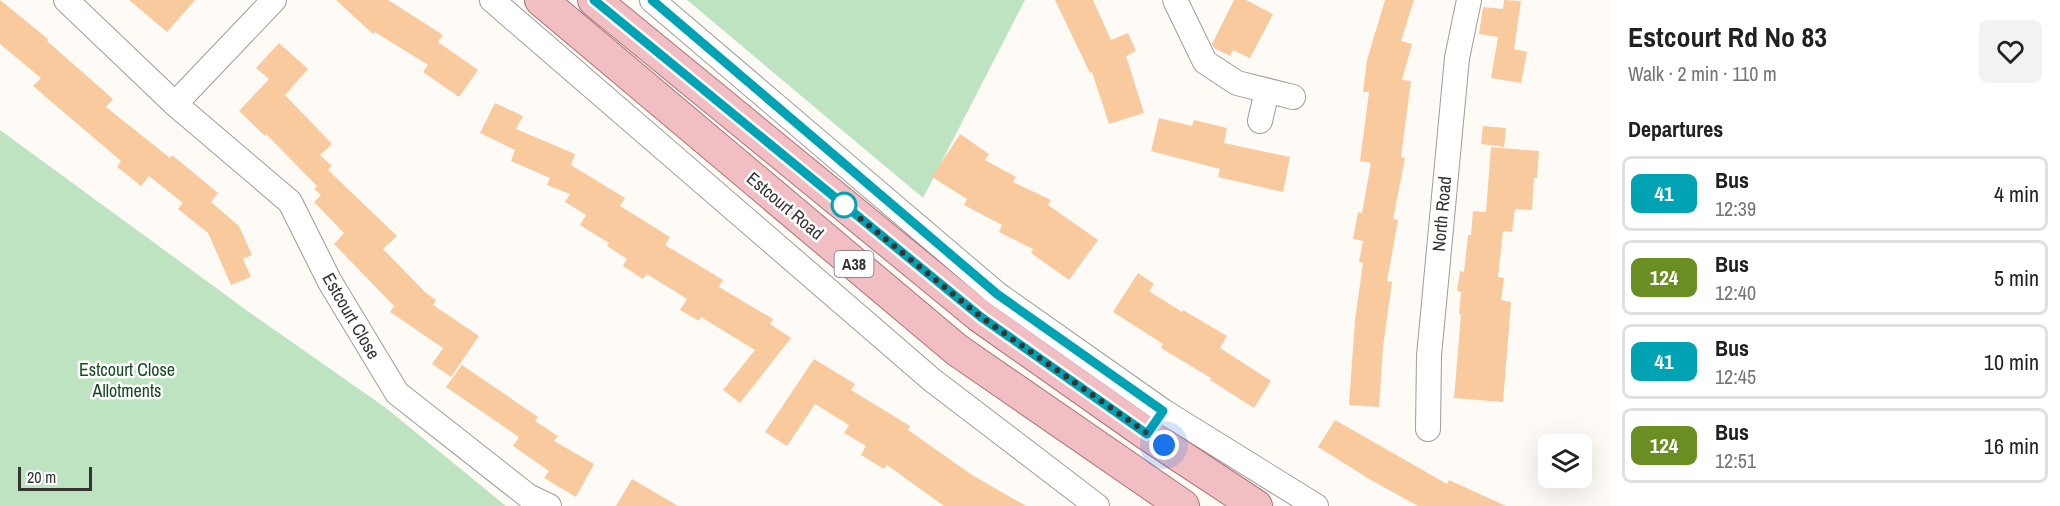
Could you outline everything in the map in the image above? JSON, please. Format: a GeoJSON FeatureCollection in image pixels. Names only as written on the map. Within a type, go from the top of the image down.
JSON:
{"type":"FeatureCollection","features":[{"type":"Feature","properties":{"kind":"main road","name":"Estcourt Road"},"geometry":{"type":"LineString","coordinates":[[541,0],[957,350],[1113,460],[1183,506]]}},
{"type":"Feature","properties":{"kind":"main road","name":"Estcourt Road"},"geometry":{"type":"LineString","coordinates":[[594,0],[981,317],[1155,423],[1256,506]]}},
{"type":"Feature","properties":{"kind":"street","name":"Estcourt Close"},"geometry":{"type":"LineString","coordinates":[[66,0],[175,104],[290,202],[330,282],[397,393],[528,496],[549,506]]}},
{"type":"Feature","properties":{"kind":"street"},"geometry":{"type":"LineString","coordinates":[[175,104],[274,0]]}},
{"type":"Feature","properties":{"kind":"street","name":"Estcourt Road"},"geometry":{"type":"LineString","coordinates":[[492,0],[932,380],[1097,506]]}},
{"type":"Feature","properties":{"kind":"street","name":"Estcourt Road"},"geometry":{"type":"LineString","coordinates":[[652,0],[997,294],[1155,423],[1316,506]]}},
{"type":"Feature","properties":{"kind":"street"},"geometry":{"type":"LineString","coordinates":[[1175,0],[1205,62],[1237,83],[1293,97]]}},
{"type":"Feature","properties":{"kind":"street","name":"North Road"},"geometry":{"type":"LineString","coordinates":[[1428,429],[1429,356],[1457,58],[1469,0]]}},
{"type":"Feature","properties":{"kind":"street"},"geometry":{"type":"LineString","coordinates":[[1260,120],[1267,91]]}},
{"type":"Feature","properties":{"kind":"green space"},"geometry":{"type":"Polygon","coordinates":[[[687,0],[1025,0],[923,198],[687,0]]]}},
{"type":"Feature","properties":{"kind":"green space","name":"Estcourt Close Allotments"},"geometry":{"type":"Polygon","coordinates":[[[0,130],[249,312],[386,408],[506,506],[0,506],[0,130]]]}},
{"type":"Feature","properties":{"kind":"building"},"geometry":{"type":"Polygon","coordinates":[[[0,0],[48,39],[47,41],[113,99],[106,107],[170,158],[172,155],[218,193],[211,202],[239,226],[252,255],[243,259],[251,277],[231,285],[208,233],[178,209],[183,203],[149,176],[141,186],[117,167],[121,161],[33,86],[41,78],[0,44],[0,0]]]}},
{"type":"Feature","properties":{"kind":"building"},"geometry":{"type":"Polygon","coordinates":[[[129,0],[195,0],[167,32],[129,0]]]}},
{"type":"Feature","properties":{"kind":"building"},"geometry":{"type":"Polygon","coordinates":[[[336,0],[388,0],[443,35],[438,42],[478,70],[459,97],[423,72],[428,65],[375,32],[373,34],[336,0]]]}},
{"type":"Feature","properties":{"kind":"building"},"geometry":{"type":"Polygon","coordinates":[[[1055,0],[1093,0],[1111,40],[1128,33],[1136,51],[1126,56],[1144,113],[1109,124],[1092,72],[1090,73],[1055,0]]]}},
{"type":"Feature","properties":{"kind":"building"},"geometry":{"type":"Polygon","coordinates":[[[1234,0],[1246,0],[1273,14],[1250,58],[1233,50],[1230,56],[1214,48],[1212,44],[1234,0]]]}},
{"type":"Feature","properties":{"kind":"building"},"geometry":{"type":"Polygon","coordinates":[[[1385,0],[1414,0],[1401,41],[1412,44],[1402,80],[1411,81],[1401,157],[1405,158],[1393,219],[1398,220],[1387,281],[1392,282],[1383,347],[1379,407],[1349,405],[1355,320],[1363,263],[1359,262],[1363,241],[1353,239],[1358,212],[1362,213],[1371,163],[1360,161],[1369,92],[1363,92],[1367,60],[1385,0]]]}},
{"type":"Feature","properties":{"kind":"building"},"geometry":{"type":"Polygon","coordinates":[[[1504,0],[1521,1],[1514,49],[1527,52],[1521,83],[1491,78],[1498,37],[1479,34],[1483,7],[1503,9],[1504,0]]]}},
{"type":"Feature","properties":{"kind":"building"},"geometry":{"type":"Polygon","coordinates":[[[279,43],[308,69],[285,95],[332,144],[320,155],[332,166],[328,170],[397,236],[383,249],[426,293],[436,300],[433,305],[479,336],[451,377],[432,364],[443,348],[390,312],[394,306],[334,244],[344,233],[314,202],[321,195],[314,189],[317,186],[266,134],[265,136],[239,111],[269,79],[256,68],[279,43]]]}},
{"type":"Feature","properties":{"kind":"building"},"geometry":{"type":"Polygon","coordinates":[[[495,103],[523,116],[516,129],[575,154],[571,165],[625,198],[620,206],[670,237],[665,245],[723,280],[719,287],[773,319],[770,324],[791,338],[740,403],[723,390],[755,350],[701,317],[699,321],[680,310],[687,299],[647,274],[643,279],[623,266],[627,259],[607,246],[609,243],[580,225],[586,215],[565,202],[570,194],[547,185],[550,178],[511,161],[515,150],[480,133],[495,103]]]}},
{"type":"Feature","properties":{"kind":"building"},"geometry":{"type":"Polygon","coordinates":[[[1159,118],[1192,126],[1194,120],[1227,128],[1224,143],[1290,157],[1283,192],[1218,177],[1220,169],[1151,151],[1159,118]]]}},
{"type":"Feature","properties":{"kind":"building"},"geometry":{"type":"Polygon","coordinates":[[[1483,126],[1506,128],[1504,147],[1481,144],[1483,126]]]}},
{"type":"Feature","properties":{"kind":"building"},"geometry":{"type":"Polygon","coordinates":[[[960,134],[989,154],[985,160],[1016,177],[1013,182],[1051,200],[1048,205],[1098,240],[1069,280],[1031,253],[1033,249],[999,232],[1002,225],[964,205],[967,199],[932,177],[960,134]]]}},
{"type":"Feature","properties":{"kind":"building"},"geometry":{"type":"Polygon","coordinates":[[[1491,147],[1539,151],[1532,210],[1515,209],[1512,232],[1503,231],[1498,277],[1504,278],[1501,300],[1511,302],[1503,402],[1454,398],[1461,314],[1459,314],[1461,292],[1457,291],[1460,271],[1464,272],[1473,211],[1486,212],[1491,147]]]}},
{"type":"Feature","properties":{"kind":"building"},"geometry":{"type":"Polygon","coordinates":[[[1138,273],[1154,284],[1149,291],[1227,336],[1220,348],[1271,381],[1254,408],[1210,380],[1211,378],[1161,348],[1163,344],[1113,312],[1138,273]]]}},
{"type":"Feature","properties":{"kind":"building"},"geometry":{"type":"Polygon","coordinates":[[[814,359],[855,384],[851,390],[910,426],[908,430],[972,475],[1026,506],[944,506],[887,465],[884,469],[861,455],[866,446],[844,433],[849,425],[815,404],[787,446],[765,432],[814,359]]]}},
{"type":"Feature","properties":{"kind":"building"},"geometry":{"type":"Polygon","coordinates":[[[462,365],[538,417],[535,421],[558,436],[554,441],[594,464],[576,497],[544,478],[549,471],[513,446],[519,437],[446,387],[462,365]]]}},
{"type":"Feature","properties":{"kind":"building"},"geometry":{"type":"Polygon","coordinates":[[[1335,420],[1447,484],[1449,480],[1506,506],[1418,506],[1318,447],[1335,420]]]}},
{"type":"Feature","properties":{"kind":"building"},"geometry":{"type":"Polygon","coordinates":[[[632,479],[678,506],[616,506],[632,479]]]}},
{"type":"Feature","properties":{"kind":"bus line","name":"41"},"geometry":{"type":"LineString","coordinates":[[594,0],[981,317],[1147,434],[1163,411],[997,294],[652,0]]}},
{"type":"Feature","properties":{"kind":"route"},"geometry":{"type":"LineString","coordinates":[[844,205],[981,317],[1164,445]]}}]}
